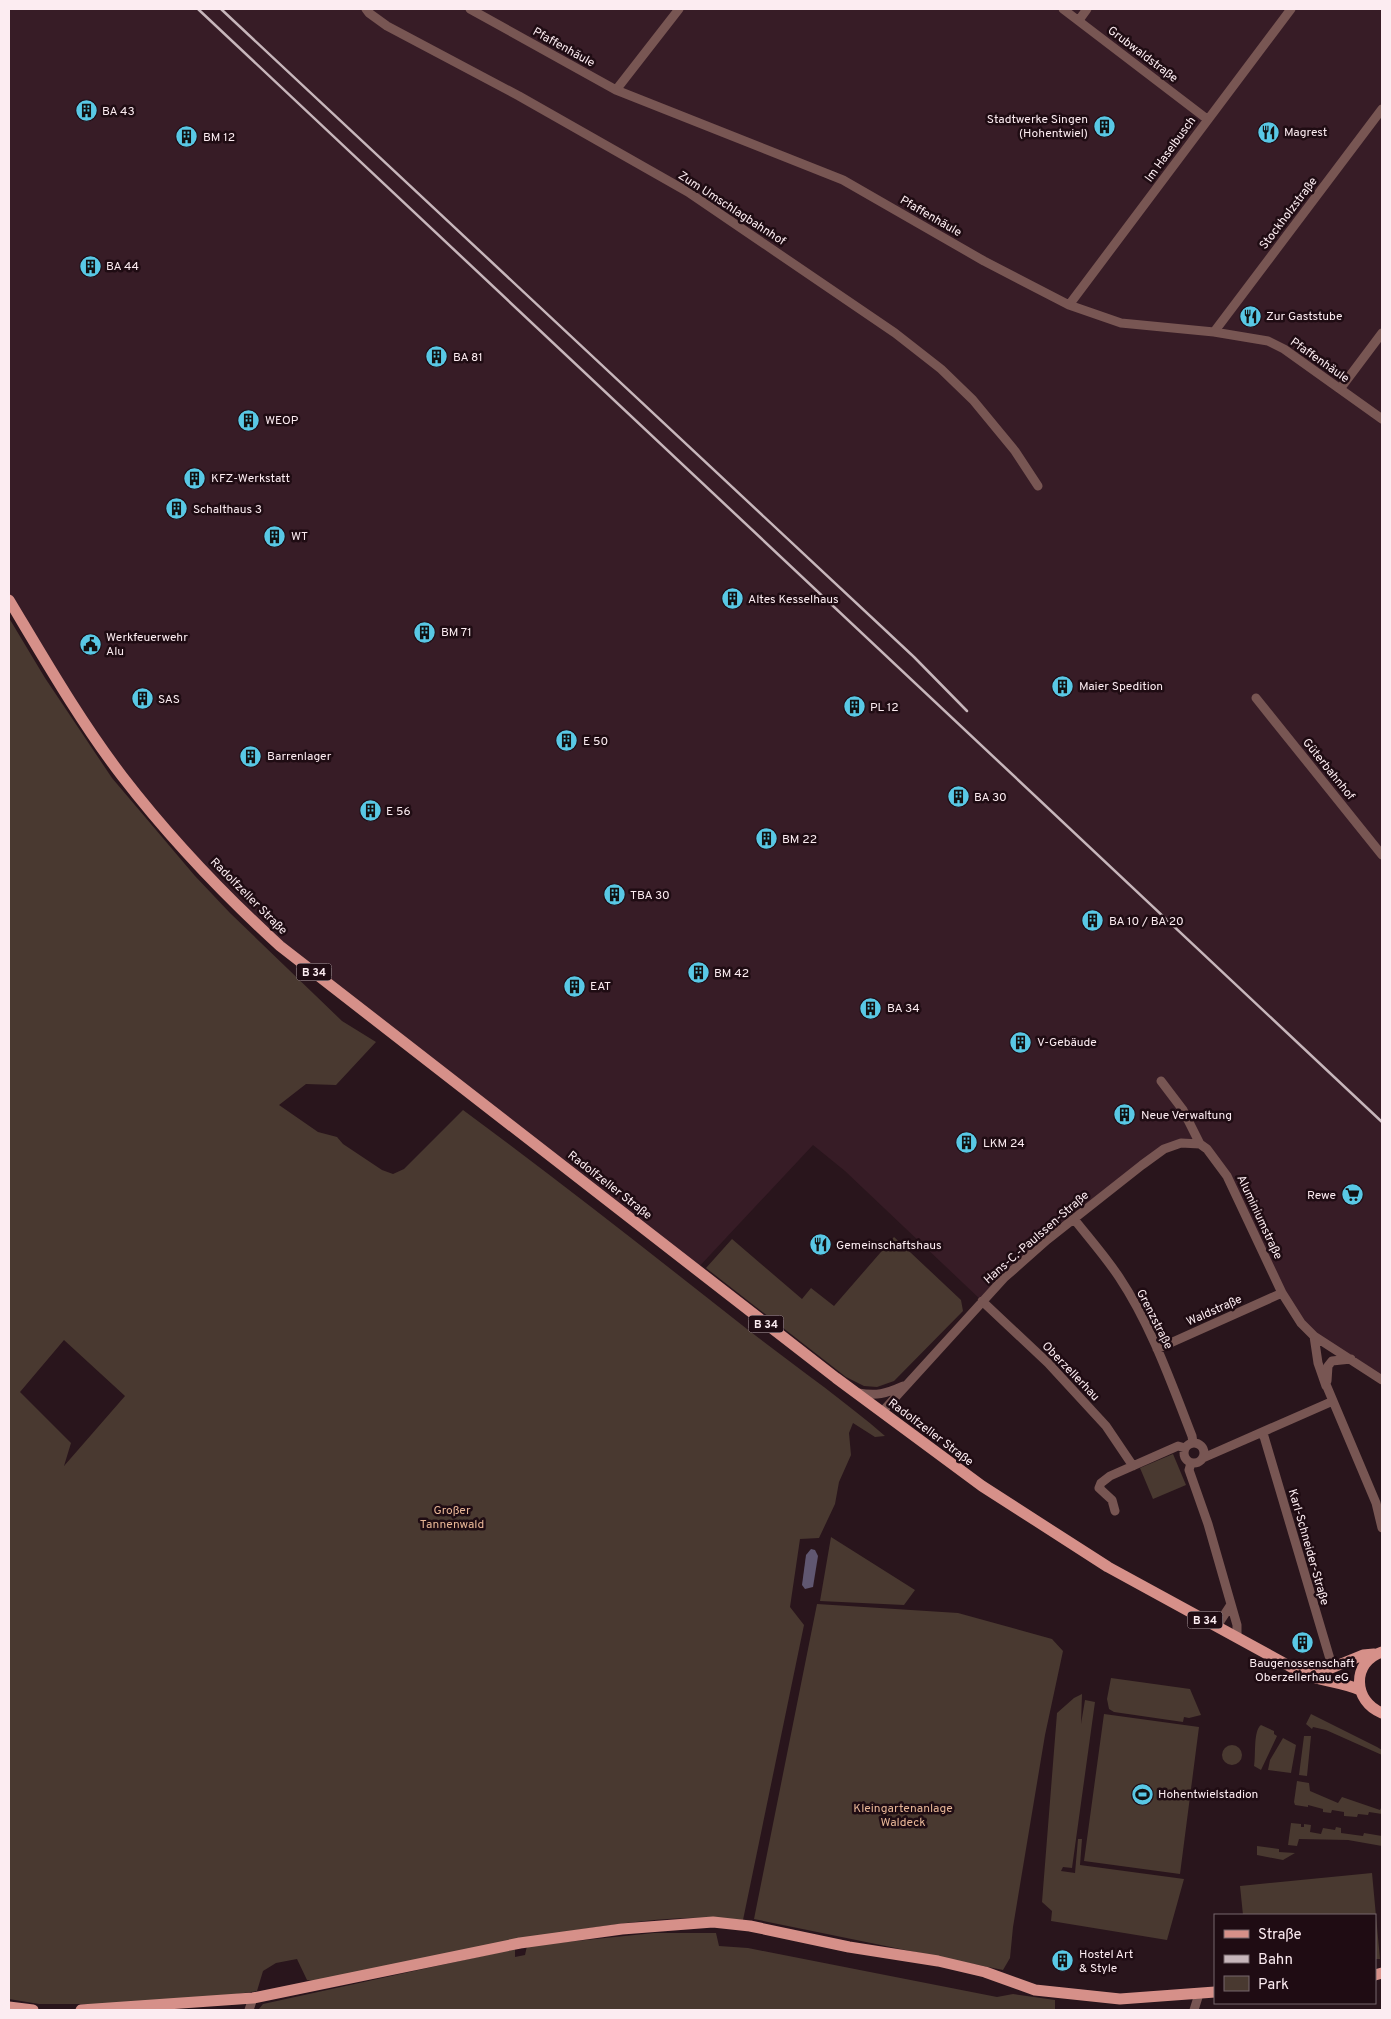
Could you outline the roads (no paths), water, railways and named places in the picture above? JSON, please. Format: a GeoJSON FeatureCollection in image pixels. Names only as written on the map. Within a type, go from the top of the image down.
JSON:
{"type":"FeatureCollection","features":[{"type":"Feature","properties":{"kind":"main road","name":"Radolfzeller Straße"},"geometry":{"type":"LineString","coordinates":[[9,600],[62,688],[122,775],[169,833],[254,923],[287,952],[856,1393],[982,1486],[1108,1567],[1302,1673],[1320,1680],[1352,1686],[1360,1690]]}},
{"type":"Feature","properties":{"kind":"main road"},"geometry":{"type":"LineString","coordinates":[[1302,1673],[1324,1671],[1363,1655],[1379,1653]]}},
{"type":"Feature","properties":{"kind":"main road"},"geometry":{"type":"LineString","coordinates":[[1379,1653],[1362,1667],[1359,1678],[1360,1690],[1368,1705],[1382,1713]]}},
{"type":"Feature","properties":{"kind":"main road"},"geometry":{"type":"LineString","coordinates":[[81,2010],[253,1998],[520,1943],[622,1929],[713,1922],[750,1926],[849,1947],[938,1962],[992,1974],[1035,1990],[1120,1999],[1214,1992]]}},
{"type":"Feature","properties":{"kind":"main road"},"geometry":{"type":"LineString","coordinates":[[9,2007],[33,2010]]}},
{"type":"Feature","properties":{"kind":"street","name":"Zum Umschlagbahnhof"},"geometry":{"type":"LineString","coordinates":[[366,9],[387,26],[535,105],[688,192],[896,333],[940,368],[973,400],[1015,451],[1038,486]]}},
{"type":"Feature","properties":{"kind":"street","name":"Pfaffenhäule"},"geometry":{"type":"LineString","coordinates":[[470,9],[616,90],[843,180],[984,261],[1069,305],[1121,323],[1214,332],[1268,342],[1284,349],[1382,419]]}},
{"type":"Feature","properties":{"kind":"street"},"geometry":{"type":"LineString","coordinates":[[616,90],[679,9]]}},
{"type":"Feature","properties":{"kind":"street","name":"Grubwaldstraße"},"geometry":{"type":"LineString","coordinates":[[1063,9],[1207,119]]}},
{"type":"Feature","properties":{"kind":"street"},"geometry":{"type":"LineString","coordinates":[[1078,20],[1087,9]]}},
{"type":"Feature","properties":{"kind":"street","name":"Im Haselbusch"},"geometry":{"type":"LineString","coordinates":[[1069,305],[1291,9]]}},
{"type":"Feature","properties":{"kind":"street","name":"Stockholzstraße"},"geometry":{"type":"LineString","coordinates":[[1214,332],[1382,109]]}},
{"type":"Feature","properties":{"kind":"street"},"geometry":{"type":"LineString","coordinates":[[1340,389],[1382,333]]}},
{"type":"Feature","properties":{"kind":"street","name":"Güterbahnhof"},"geometry":{"type":"LineString","coordinates":[[1256,698],[1382,854]]}},
{"type":"Feature","properties":{"kind":"street","name":"Aluminiumstraße"},"geometry":{"type":"LineString","coordinates":[[1161,1081],[1183,1110],[1200,1144],[1212,1154],[1227,1176],[1282,1293],[1301,1323],[1326,1386],[1379,1502],[1382,1528]]}},
{"type":"Feature","properties":{"kind":"street","name":"Hans-C.-Paulssen-Straße"},"geometry":{"type":"LineString","coordinates":[[882,1412],[982,1301],[1028,1257],[1164,1149],[1181,1143],[1200,1144]]}},
{"type":"Feature","properties":{"kind":"street","name":"Grenzstraße"},"geometry":{"type":"LineString","coordinates":[[1074,1219],[1119,1277],[1157,1349],[1192,1436],[1189,1445]]}},
{"type":"Feature","properties":{"kind":"street","name":"Waldstraße"},"geometry":{"type":"LineString","coordinates":[[1157,1349],[1282,1293]]}},
{"type":"Feature","properties":{"kind":"street","name":"Oberzellerhau"},"geometry":{"type":"LineString","coordinates":[[982,1301],[1048,1363],[1106,1426],[1133,1466]]}},
{"type":"Feature","properties":{"kind":"street","name":"Aluminiumstraße"},"geometry":{"type":"LineString","coordinates":[[1301,1323],[1314,1336],[1318,1363],[1326,1386]]}},
{"type":"Feature","properties":{"kind":"street"},"geometry":{"type":"LineString","coordinates":[[1314,1336],[1382,1380]]}},
{"type":"Feature","properties":{"kind":"street"},"geometry":{"type":"LineString","coordinates":[[1326,1386],[1328,1366],[1332,1361],[1351,1359]]}},
{"type":"Feature","properties":{"kind":"street"},"geometry":{"type":"LineString","coordinates":[[856,1393],[873,1396],[905,1385]]}},
{"type":"Feature","properties":{"kind":"street"},"geometry":{"type":"LineString","coordinates":[[1189,1445],[1183,1454],[1186,1460],[1196,1463],[1203,1458],[1333,1401]]}},
{"type":"Feature","properties":{"kind":"street","name":"Karl-Schneider-Straße"},"geometry":{"type":"LineString","coordinates":[[1263,1433],[1330,1659],[1338,1665]]}},
{"type":"Feature","properties":{"kind":"street"},"geometry":{"type":"LineString","coordinates":[[1115,1510],[1112,1500],[1099,1488],[1101,1483],[1110,1476],[1178,1446],[1198,1444],[1204,1452],[1203,1458]]}},
{"type":"Feature","properties":{"kind":"street"},"geometry":{"type":"LineString","coordinates":[[1191,1463],[1189,1470],[1208,1524],[1237,1625],[1238,1638]]}},
{"type":"Feature","properties":{"kind":"street"},"geometry":{"type":"LineString","coordinates":[[1217,1626],[1230,1606]]}},
{"type":"Feature","properties":{"kind":"street"},"geometry":{"type":"LineString","coordinates":[[1194,2010],[1199,1994]]}},
{"type":"Feature","properties":{"kind":"street"},"geometry":{"type":"LineString","coordinates":[[249,2010],[253,1998]]}},
{"type":"Feature","properties":{"kind":"railway"},"geometry":{"type":"LineString","coordinates":[[198,9],[1382,1122]]}},
{"type":"Feature","properties":{"kind":"railway"},"geometry":{"type":"LineString","coordinates":[[221,9],[914,657],[967,711]]}},
{"type":"Feature","properties":{"kind":"place","name":"BA 43"},"geometry":{"type":"Point","coordinates":[86,111]}},
{"type":"Feature","properties":{"kind":"place","name":"Stadtwerke Singen (Hohentwiel)"},"geometry":{"type":"Point","coordinates":[1104,126]}},
{"type":"Feature","properties":{"kind":"place","name":"Magrest"},"geometry":{"type":"Point","coordinates":[1268,132]}},
{"type":"Feature","properties":{"kind":"place","name":"BM 12"},"geometry":{"type":"Point","coordinates":[187,137]}},
{"type":"Feature","properties":{"kind":"place","name":"BA 44"},"geometry":{"type":"Point","coordinates":[90,266]}},
{"type":"Feature","properties":{"kind":"place","name":"Zur Gaststube"},"geometry":{"type":"Point","coordinates":[1250,316]}},
{"type":"Feature","properties":{"kind":"place","name":"BA 81"},"geometry":{"type":"Point","coordinates":[437,357]}},
{"type":"Feature","properties":{"kind":"place","name":"WEOP"},"geometry":{"type":"Point","coordinates":[249,420]}},
{"type":"Feature","properties":{"kind":"place","name":"KFZ-Werkstatt"},"geometry":{"type":"Point","coordinates":[195,478]}},
{"type":"Feature","properties":{"kind":"place","name":"Schalthaus 3"},"geometry":{"type":"Point","coordinates":[177,509]}},
{"type":"Feature","properties":{"kind":"place","name":"WT"},"geometry":{"type":"Point","coordinates":[275,536]}},
{"type":"Feature","properties":{"kind":"place","name":"Altes Kesselhaus"},"geometry":{"type":"Point","coordinates":[732,599]}},
{"type":"Feature","properties":{"kind":"place","name":"BM 71"},"geometry":{"type":"Point","coordinates":[425,632]}},
{"type":"Feature","properties":{"kind":"place","name":"Werkfeuerwehr Alu"},"geometry":{"type":"Point","coordinates":[90,644]}},
{"type":"Feature","properties":{"kind":"place","name":"Maier Spedition"},"geometry":{"type":"Point","coordinates":[1063,686]}},
{"type":"Feature","properties":{"kind":"place","name":"SAS"},"geometry":{"type":"Point","coordinates":[142,699]}},
{"type":"Feature","properties":{"kind":"place","name":"PL 12"},"geometry":{"type":"Point","coordinates":[854,707]}},
{"type":"Feature","properties":{"kind":"place","name":"E 50"},"geometry":{"type":"Point","coordinates":[567,741]}},
{"type":"Feature","properties":{"kind":"place","name":"Barrenlager"},"geometry":{"type":"Point","coordinates":[251,756]}},
{"type":"Feature","properties":{"kind":"place","name":"BA 30"},"geometry":{"type":"Point","coordinates":[958,797]}},
{"type":"Feature","properties":{"kind":"place","name":"E 56"},"geometry":{"type":"Point","coordinates":[370,811]}},
{"type":"Feature","properties":{"kind":"place","name":"BM 22"},"geometry":{"type":"Point","coordinates":[766,839]}},
{"type":"Feature","properties":{"kind":"place","name":"TBA 30"},"geometry":{"type":"Point","coordinates":[614,895]}},
{"type":"Feature","properties":{"kind":"place","name":"BA 10 / BA 20"},"geometry":{"type":"Point","coordinates":[1093,921]}},
{"type":"Feature","properties":{"kind":"place","name":"BM 42"},"geometry":{"type":"Point","coordinates":[698,973]}},
{"type":"Feature","properties":{"kind":"place","name":"EAT"},"geometry":{"type":"Point","coordinates":[574,986]}},
{"type":"Feature","properties":{"kind":"place","name":"BA 34"},"geometry":{"type":"Point","coordinates":[871,1008]}},
{"type":"Feature","properties":{"kind":"place","name":"V-Gebäude"},"geometry":{"type":"Point","coordinates":[1021,1042]}},
{"type":"Feature","properties":{"kind":"place","name":"Neue Verwaltung"},"geometry":{"type":"Point","coordinates":[1125,1115]}},
{"type":"Feature","properties":{"kind":"place","name":"LKM 24"},"geometry":{"type":"Point","coordinates":[967,1143]}},
{"type":"Feature","properties":{"kind":"place","name":"Rewe"},"geometry":{"type":"Point","coordinates":[1352,1195]}},
{"type":"Feature","properties":{"kind":"place","name":"Gemeinschaftshaus"},"geometry":{"type":"Point","coordinates":[820,1245]}},
{"type":"Feature","properties":{"kind":"place","name":"Baugenossenschaft Oberzellerhau eG"},"geometry":{"type":"Point","coordinates":[1302,1642]}},
{"type":"Feature","properties":{"kind":"place","name":"Hohentwielstadion"},"geometry":{"type":"Point","coordinates":[1142,1794]}},
{"type":"Feature","properties":{"kind":"place","name":"Hostel Art & Style"},"geometry":{"type":"Point","coordinates":[1063,1961]}},
{"type":"Feature","properties":{"kind":"park label","name":"Großer Tannenwald"},"geometry":{"type":"Point","coordinates":[452,1517]}},
{"type":"Feature","properties":{"kind":"park label","name":"Kleingartenanlage Waldeck"},"geometry":{"type":"Point","coordinates":[903,1815]}}]}
